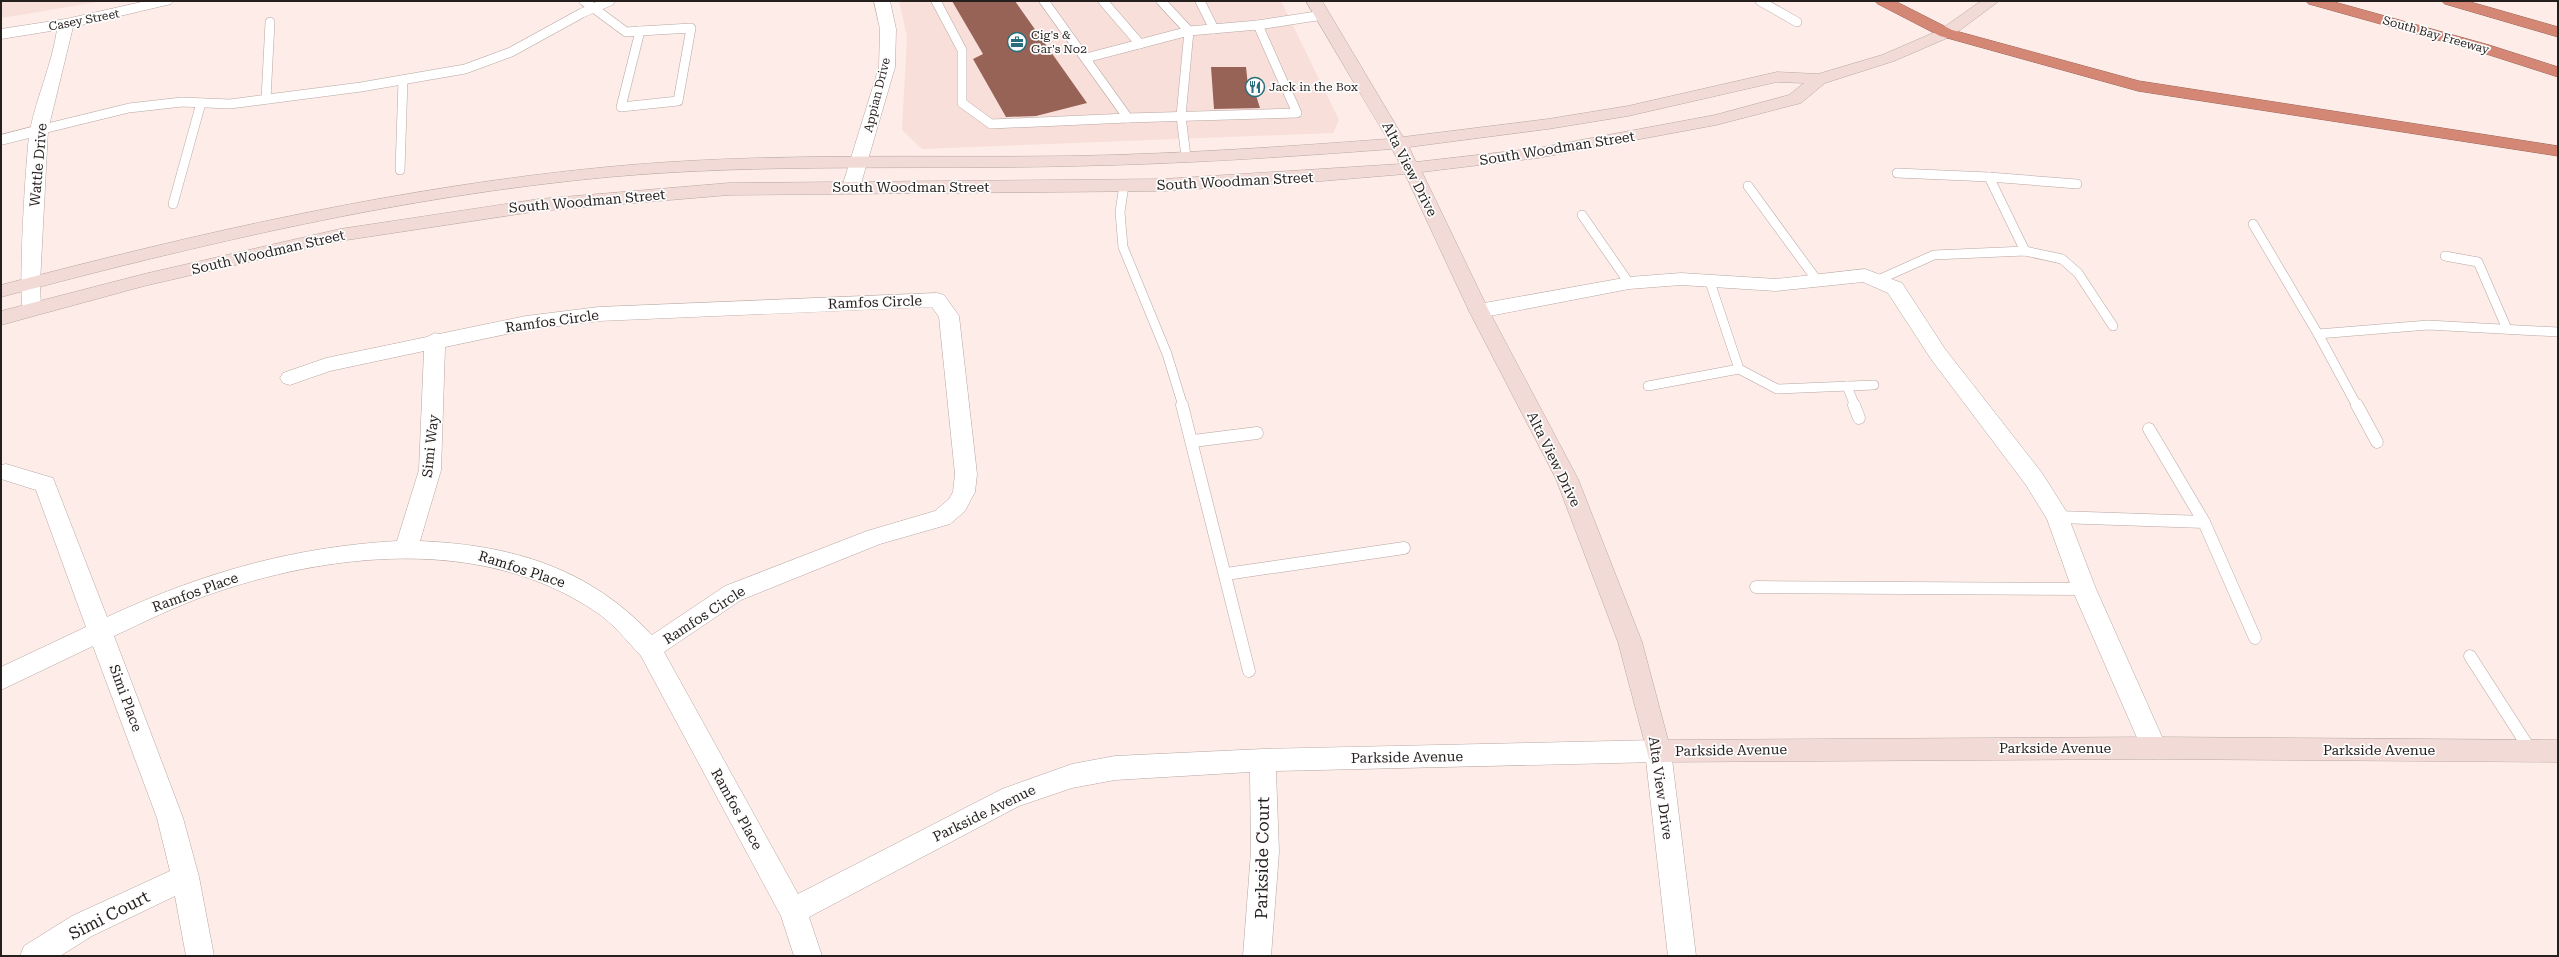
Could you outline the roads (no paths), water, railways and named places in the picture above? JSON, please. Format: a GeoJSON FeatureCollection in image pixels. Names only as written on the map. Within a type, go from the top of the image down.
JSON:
{"type":"FeatureCollection","features":[{"type":"Feature","properties":{"kind":"highway"},"geometry":{"type":"LineString","coordinates":[[1883,1],[1946,33],[2138,86],[2558,151]]}},
{"type":"Feature","properties":{"kind":"highway","name":"South Bay Freeway"},"geometry":{"type":"LineString","coordinates":[[2314,1],[2483,48],[2558,72]]}},
{"type":"Feature","properties":{"kind":"highway"},"geometry":{"type":"LineString","coordinates":[[2450,1],[2558,32]]}},
{"type":"Feature","properties":{"kind":"main road","name":"South Woodman Street"},"geometry":{"type":"LineString","coordinates":[[1,291],[159,249],[266,225],[451,191],[675,166],[860,161],[1074,160],[1186,157],[1398,143],[1486,133],[1613,113],[1778,78],[1819,79],[1888,58],[1946,33],[1991,1]]}},
{"type":"Feature","properties":{"kind":"main road","name":"Alta View Drive"},"geometry":{"type":"LineString","coordinates":[[1319,8],[1398,143],[1479,311],[1567,479],[1630,642],[1658,751]]}},
{"type":"Feature","properties":{"kind":"main road","name":"South Woodman Street"},"geometry":{"type":"LineString","coordinates":[[1,318],[243,256],[340,235],[452,216],[538,205],[654,194],[729,189],[1124,185],[1322,176],[1411,168],[1538,153],[1716,120],[1795,99],[1819,79]]}},
{"type":"Feature","properties":{"kind":"main road","name":"Parkside Avenue"},"geometry":{"type":"LineString","coordinates":[[1658,751],[2154,748],[2558,751]]}},
{"type":"Feature","properties":{"kind":"street","name":"Casey Street"},"geometry":{"type":"LineString","coordinates":[[1,34],[66,24],[166,1]]}},
{"type":"Feature","properties":{"kind":"street","name":"Appian Drive"},"geometry":{"type":"LineString","coordinates":[[851,187],[887,67],[888,29],[882,1]]}},
{"type":"Feature","properties":{"kind":"street","name":"Wattle Drive"},"geometry":{"type":"LineString","coordinates":[[32,309],[30,283],[39,130],[63,44],[66,24]]}},
{"type":"Feature","properties":{"kind":"street"},"geometry":{"type":"LineString","coordinates":[[1,140],[39,130]]}},
{"type":"Feature","properties":{"kind":"street"},"geometry":{"type":"LineString","coordinates":[[1479,311],[1628,283],[1681,279],[1776,285],[1816,279],[1865,275],[1895,288],[1938,354],[2034,479],[2058,517],[2084,589],[2154,748]]}},
{"type":"Feature","properties":{"kind":"street","name":"Ramfos Circle"},"geometry":{"type":"LineString","coordinates":[[290,378],[326,365],[435,340],[542,320],[599,314],[706,308],[937,300],[949,316],[966,474],[964,492],[957,505],[942,518],[875,537],[733,592],[650,649]]}},
{"type":"Feature","properties":{"kind":"street","name":"Simi Way"},"geometry":{"type":"LineString","coordinates":[[406,549],[430,470],[435,340]]}},
{"type":"Feature","properties":{"kind":"street","name":"Simi Place"},"geometry":{"type":"LineString","coordinates":[[6,472],[45,484],[170,818],[185,877],[200,956]]}},
{"type":"Feature","properties":{"kind":"street","name":"Ramfos Place"},"geometry":{"type":"LineString","coordinates":[[1,679],[154,606],[242,575],[326,556],[406,549],[473,553],[504,560],[558,578],[605,605],[629,625],[650,649],[793,912],[808,956]]}},
{"type":"Feature","properties":{"kind":"street","name":"Parkside Avenue"},"geometry":{"type":"LineString","coordinates":[[793,912],[992,806],[1041,785],[1072,776],[1115,768],[1263,760],[1658,751]]}},
{"type":"Feature","properties":{"kind":"street","name":"Alta View Drive"},"geometry":{"type":"LineString","coordinates":[[1658,751],[1682,956]]}},
{"type":"Feature","properties":{"kind":"street","name":"Parkside Court"},"geometry":{"type":"LineString","coordinates":[[1257,956],[1265,852],[1263,760]]}},
{"type":"Feature","properties":{"kind":"street","name":"Simi Court"},"geometry":{"type":"LineString","coordinates":[[34,956],[82,926],[185,877]]}},
{"type":"Feature","properties":{"kind":"lane"},"geometry":{"type":"LineString","coordinates":[[584,1],[626,32],[691,28],[678,101],[621,107],[640,32]]}},
{"type":"Feature","properties":{"kind":"lane"},"geometry":{"type":"LineString","coordinates":[[39,130],[129,108],[201,103],[230,104],[403,80],[465,68],[511,52],[593,8],[610,1]]}},
{"type":"Feature","properties":{"kind":"lane"},"geometry":{"type":"LineString","coordinates":[[936,1],[962,50],[962,103],[991,124],[1297,113],[1258,24]]}},
{"type":"Feature","properties":{"kind":"lane"},"geometry":{"type":"LineString","coordinates":[[1044,1],[1128,118]]}},
{"type":"Feature","properties":{"kind":"lane"},"geometry":{"type":"LineString","coordinates":[[1104,1],[1140,44]]}},
{"type":"Feature","properties":{"kind":"lane"},"geometry":{"type":"LineString","coordinates":[[1161,1],[1189,32],[1181,116],[1186,157]]}},
{"type":"Feature","properties":{"kind":"lane"},"geometry":{"type":"LineString","coordinates":[[1200,1],[1214,29]]}},
{"type":"Feature","properties":{"kind":"lane"},"geometry":{"type":"LineString","coordinates":[[1760,1],[1797,22]]}},
{"type":"Feature","properties":{"kind":"lane"},"geometry":{"type":"LineString","coordinates":[[1086,58],[1189,32],[1258,24],[1319,8]]}},
{"type":"Feature","properties":{"kind":"lane"},"geometry":{"type":"LineString","coordinates":[[266,99],[270,22]]}},
{"type":"Feature","properties":{"kind":"lane"},"geometry":{"type":"LineString","coordinates":[[400,170],[403,80]]}},
{"type":"Feature","properties":{"kind":"lane"},"geometry":{"type":"LineString","coordinates":[[173,204],[201,103]]}},
{"type":"Feature","properties":{"kind":"lane"},"geometry":{"type":"LineString","coordinates":[[1897,173],[2077,184]]}},
{"type":"Feature","properties":{"kind":"lane"},"geometry":{"type":"LineString","coordinates":[[1989,178],[2025,251]]}},
{"type":"Feature","properties":{"kind":"lane"},"geometry":{"type":"LineString","coordinates":[[1124,185],[1120,212],[1122,247],[1167,354],[1193,441],[1249,672]]}},
{"type":"Feature","properties":{"kind":"lane"},"geometry":{"type":"LineString","coordinates":[[1748,186],[1816,279]]}},
{"type":"Feature","properties":{"kind":"lane"},"geometry":{"type":"LineString","coordinates":[[1582,215],[1628,283]]}},
{"type":"Feature","properties":{"kind":"lane"},"geometry":{"type":"LineString","coordinates":[[2252,224],[2318,334],[2377,442]]}},
{"type":"Feature","properties":{"kind":"lane"},"geometry":{"type":"LineString","coordinates":[[1878,280],[1934,255],[2025,251],[2062,259],[2078,273],[2113,326]]}},
{"type":"Feature","properties":{"kind":"lane"},"geometry":{"type":"LineString","coordinates":[[2445,256],[2478,262],[2507,329]]}},
{"type":"Feature","properties":{"kind":"lane"},"geometry":{"type":"LineString","coordinates":[[1710,282],[1739,369]]}},
{"type":"Feature","properties":{"kind":"lane"},"geometry":{"type":"LineString","coordinates":[[2318,334],[2428,325],[2558,332]]}},
{"type":"Feature","properties":{"kind":"lane"},"geometry":{"type":"LineString","coordinates":[[1648,386],[1739,369],[1777,389],[1874,385]]}},
{"type":"Feature","properties":{"kind":"lane"},"geometry":{"type":"LineString","coordinates":[[1847,386],[1860,418]]}},
{"type":"Feature","properties":{"kind":"lane"},"geometry":{"type":"LineString","coordinates":[[2149,429],[2204,522],[2255,638]]}},
{"type":"Feature","properties":{"kind":"lane"},"geometry":{"type":"LineString","coordinates":[[1193,441],[1257,433]]}},
{"type":"Feature","properties":{"kind":"lane"},"geometry":{"type":"LineString","coordinates":[[2058,517],[2204,522]]}},
{"type":"Feature","properties":{"kind":"lane"},"geometry":{"type":"LineString","coordinates":[[1226,574],[1404,548]]}},
{"type":"Feature","properties":{"kind":"lane"},"geometry":{"type":"LineString","coordinates":[[1756,587],[2084,589]]}},
{"type":"Feature","properties":{"kind":"lane"},"geometry":{"type":"LineString","coordinates":[[2470,656],[2531,751]]}},
{"type":"Feature","properties":{"kind":"place","name":"Cig's & Gar's No2"},"geometry":{"type":"Point","coordinates":[1017,42]}},
{"type":"Feature","properties":{"kind":"place","name":"Jack in the Box"},"geometry":{"type":"Point","coordinates":[1255,87]}}]}
